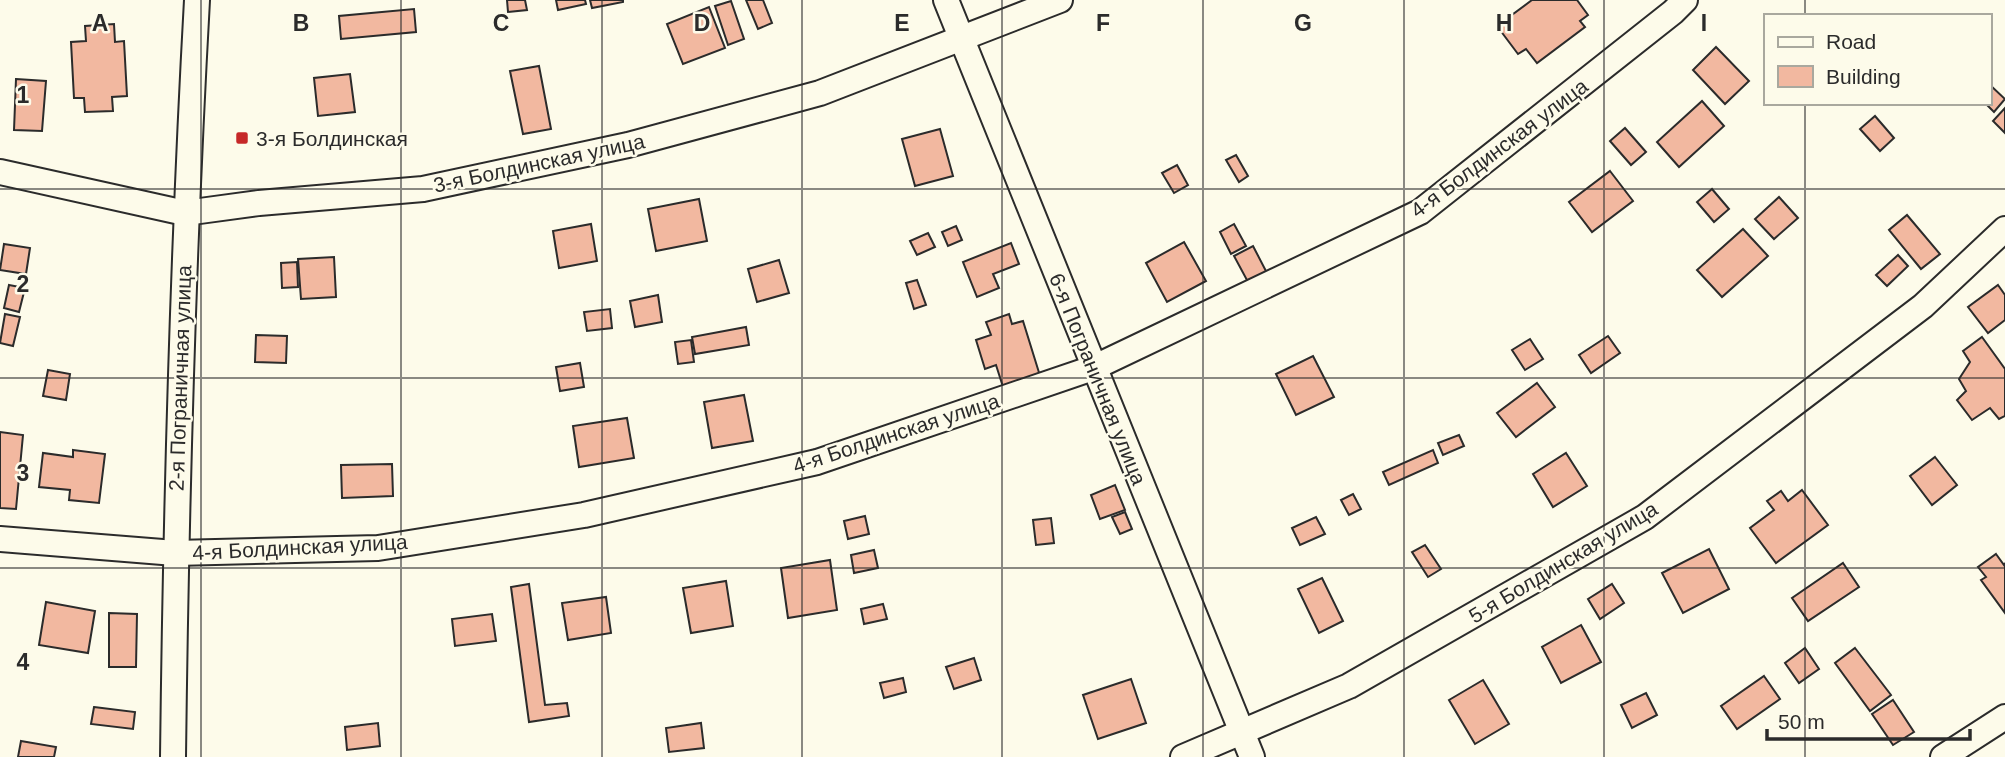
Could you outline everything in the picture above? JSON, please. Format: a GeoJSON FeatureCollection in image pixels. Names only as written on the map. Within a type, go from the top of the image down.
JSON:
{"type":"FeatureCollection","features":[{"type":"Feature","properties":{"kind":"street","name":"2-я Пограничная улица"},"geometry":{"type":"LineString","coordinates":[[173,757],[175,553],[185,213],[197,0]]}},
{"type":"Feature","properties":{"kind":"street","name":"6-я Пограничная улица"},"geometry":{"type":"LineString","coordinates":[[946,0],[1252,757]]}},
{"type":"Feature","properties":{"kind":"street","name":"3-я Болдинская улица"},"geometry":{"type":"LineString","coordinates":[[0,172],[185,213],[259,203],[423,189],[628,145],[820,93],[1059,0]]}},
{"type":"Feature","properties":{"kind":"street","name":"4-я Болдинская улица"},"geometry":{"type":"LineString","coordinates":[[0,538],[175,553],[378,548],[584,515],[817,461],[1093,368],[1420,212],[1685,0]]}},
{"type":"Feature","properties":{"kind":"street","name":"5-я Болдинская улица"},"geometry":{"type":"LineString","coordinates":[[1183,757],[1349,687],[1645,517],[1923,306],[2005,229]]}},
{"type":"Feature","properties":{"kind":"street"},"geometry":{"type":"LineString","coordinates":[[1943,757],[2005,717]]}},
{"type":"Feature","properties":{"kind":"building"},"geometry":{"type":"Polygon","coordinates":[[[507,0],[525,0],[527,10],[508,12],[507,0]]]}},
{"type":"Feature","properties":{"kind":"building"},"geometry":{"type":"Polygon","coordinates":[[[556,0],[585,0],[586,4],[558,10],[556,0]]]}},
{"type":"Feature","properties":{"kind":"building"},"geometry":{"type":"Polygon","coordinates":[[[590,0],[623,0],[623,2],[592,8],[590,0]]]}},
{"type":"Feature","properties":{"kind":"building"},"geometry":{"type":"Polygon","coordinates":[[[746,0],[763,0],[772,23],[758,29],[746,0]]]}},
{"type":"Feature","properties":{"kind":"building"},"geometry":{"type":"Polygon","coordinates":[[[1532,0],[1577,0],[1588,15],[1580,21],[1585,27],[1537,63],[1526,49],[1518,54],[1497,26],[1532,0]]]}},
{"type":"Feature","properties":{"kind":"building"},"geometry":{"type":"Polygon","coordinates":[[[731,1],[744,39],[728,45],[715,6],[731,1]]]}},
{"type":"Feature","properties":{"kind":"building"},"geometry":{"type":"Polygon","coordinates":[[[709,7],[725,48],[683,64],[667,24],[709,7]]]}},
{"type":"Feature","properties":{"kind":"building"},"geometry":{"type":"Polygon","coordinates":[[[414,9],[416,32],[341,39],[339,16],[414,9]]]}},
{"type":"Feature","properties":{"kind":"building"},"geometry":{"type":"Polygon","coordinates":[[[114,24],[115,42],[124,41],[127,96],[112,97],[113,111],[85,112],[84,98],[74,98],[71,42],[86,41],[85,26],[114,24]]]}},
{"type":"Feature","properties":{"kind":"building"},"geometry":{"type":"Polygon","coordinates":[[[1716,47],[1749,81],[1725,104],[1693,70],[1716,47]]]}},
{"type":"Feature","properties":{"kind":"building"},"geometry":{"type":"Polygon","coordinates":[[[539,66],[551,129],[523,134],[510,71],[539,66]]]}},
{"type":"Feature","properties":{"kind":"building"},"geometry":{"type":"Polygon","coordinates":[[[350,74],[355,112],[318,116],[314,78],[350,74]]]}},
{"type":"Feature","properties":{"kind":"building"},"geometry":{"type":"Polygon","coordinates":[[[16,79],[46,81],[42,131],[14,130],[16,79]]]}},
{"type":"Feature","properties":{"kind":"building"},"geometry":{"type":"Polygon","coordinates":[[[1991,86],[2005,99],[1994,112],[1987,105],[1991,105],[1991,86]]]}},
{"type":"Feature","properties":{"kind":"building"},"geometry":{"type":"Polygon","coordinates":[[[1702,101],[1724,126],[1679,167],[1657,142],[1702,101]]]}},
{"type":"Feature","properties":{"kind":"building"},"geometry":{"type":"Polygon","coordinates":[[[2005,108],[2005,133],[1993,121],[2005,108]]]}},
{"type":"Feature","properties":{"kind":"building"},"geometry":{"type":"Polygon","coordinates":[[[1875,116],[1894,138],[1880,151],[1860,129],[1875,116]]]}},
{"type":"Feature","properties":{"kind":"building"},"geometry":{"type":"Polygon","coordinates":[[[1625,128],[1646,152],[1631,165],[1610,141],[1625,128]]]}},
{"type":"Feature","properties":{"kind":"building"},"geometry":{"type":"Polygon","coordinates":[[[940,129],[953,176],[915,186],[902,139],[940,129]]]}},
{"type":"Feature","properties":{"kind":"building"},"geometry":{"type":"Polygon","coordinates":[[[1236,155],[1248,176],[1239,182],[1226,160],[1236,155]]]}},
{"type":"Feature","properties":{"kind":"building"},"geometry":{"type":"Polygon","coordinates":[[[1177,165],[1188,185],[1174,193],[1162,173],[1177,165]]]}},
{"type":"Feature","properties":{"kind":"building"},"geometry":{"type":"Polygon","coordinates":[[[1610,171],[1633,201],[1592,232],[1569,202],[1610,171]]]}},
{"type":"Feature","properties":{"kind":"building"},"geometry":{"type":"Polygon","coordinates":[[[1712,189],[1729,209],[1714,222],[1697,202],[1712,189]]]}},
{"type":"Feature","properties":{"kind":"building"},"geometry":{"type":"Polygon","coordinates":[[[1779,197],[1798,218],[1774,239],[1755,219],[1779,197]]]}},
{"type":"Feature","properties":{"kind":"building"},"geometry":{"type":"Polygon","coordinates":[[[699,199],[707,241],[656,251],[648,209],[699,199]]]}},
{"type":"Feature","properties":{"kind":"building"},"geometry":{"type":"Polygon","coordinates":[[[1907,215],[1940,254],[1921,269],[1889,230],[1907,215]]]}},
{"type":"Feature","properties":{"kind":"building"},"geometry":{"type":"Polygon","coordinates":[[[591,224],[597,261],[559,268],[553,231],[591,224]]]}},
{"type":"Feature","properties":{"kind":"building"},"geometry":{"type":"Polygon","coordinates":[[[1234,224],[1246,246],[1231,254],[1220,232],[1234,224]]]}},
{"type":"Feature","properties":{"kind":"building"},"geometry":{"type":"Polygon","coordinates":[[[956,226],[962,240],[948,246],[942,232],[956,226]]]}},
{"type":"Feature","properties":{"kind":"building"},"geometry":{"type":"Polygon","coordinates":[[[1743,229],[1768,256],[1722,297],[1697,270],[1743,229]]]}},
{"type":"Feature","properties":{"kind":"building"},"geometry":{"type":"Polygon","coordinates":[[[928,233],[935,247],[917,255],[910,241],[928,233]]]}},
{"type":"Feature","properties":{"kind":"building"},"geometry":{"type":"Polygon","coordinates":[[[1184,242],[1206,281],[1167,302],[1146,263],[1184,242]]]}},
{"type":"Feature","properties":{"kind":"building"},"geometry":{"type":"Polygon","coordinates":[[[1011,243],[1019,264],[993,274],[999,288],[977,297],[963,262],[1011,243]]]}},
{"type":"Feature","properties":{"kind":"building"},"geometry":{"type":"Polygon","coordinates":[[[4,244],[30,248],[26,274],[0,270],[4,244]]]}},
{"type":"Feature","properties":{"kind":"building"},"geometry":{"type":"Polygon","coordinates":[[[1253,246],[1267,273],[1248,282],[1234,256],[1253,246]]]}},
{"type":"Feature","properties":{"kind":"building"},"geometry":{"type":"Polygon","coordinates":[[[1898,255],[1908,266],[1887,286],[1876,275],[1898,255]]]}},
{"type":"Feature","properties":{"kind":"building"},"geometry":{"type":"Polygon","coordinates":[[[334,257],[336,297],[301,299],[298,259],[334,257]]]}},
{"type":"Feature","properties":{"kind":"building"},"geometry":{"type":"Polygon","coordinates":[[[779,260],[789,293],[757,302],[748,269],[779,260]]]}},
{"type":"Feature","properties":{"kind":"building"},"geometry":{"type":"Polygon","coordinates":[[[297,262],[298,287],[282,288],[281,263],[297,262]]]}},
{"type":"Feature","properties":{"kind":"building"},"geometry":{"type":"Polygon","coordinates":[[[917,280],[926,305],[914,309],[906,283],[917,280]]]}},
{"type":"Feature","properties":{"kind":"building"},"geometry":{"type":"Polygon","coordinates":[[[9,285],[25,288],[19,312],[4,308],[9,285]]]}},
{"type":"Feature","properties":{"kind":"building"},"geometry":{"type":"Polygon","coordinates":[[[1998,285],[2005,295],[2005,320],[1988,333],[1968,307],[1998,285]]]}},
{"type":"Feature","properties":{"kind":"building"},"geometry":{"type":"Polygon","coordinates":[[[658,295],[662,322],[635,327],[630,301],[658,295]]]}},
{"type":"Feature","properties":{"kind":"building"},"geometry":{"type":"Polygon","coordinates":[[[610,309],[612,328],[587,331],[584,312],[610,309]]]}},
{"type":"Feature","properties":{"kind":"building"},"geometry":{"type":"Polygon","coordinates":[[[5,314],[20,317],[13,346],[0,343],[5,314]]]}},
{"type":"Feature","properties":{"kind":"building"},"geometry":{"type":"Polygon","coordinates":[[[1009,314],[1012,324],[1023,321],[1041,379],[1004,390],[996,365],[985,369],[976,340],[991,335],[986,322],[1009,314]]]}},
{"type":"Feature","properties":{"kind":"building"},"geometry":{"type":"Polygon","coordinates":[[[746,327],[749,345],[695,354],[692,337],[746,327]]]}},
{"type":"Feature","properties":{"kind":"building"},"geometry":{"type":"Polygon","coordinates":[[[256,335],[287,336],[286,363],[255,362],[256,335]]]}},
{"type":"Feature","properties":{"kind":"building"},"geometry":{"type":"Polygon","coordinates":[[[1608,336],[1620,353],[1591,373],[1579,355],[1608,336]]]}},
{"type":"Feature","properties":{"kind":"building"},"geometry":{"type":"Polygon","coordinates":[[[1982,337],[2005,369],[2005,416],[1999,419],[1990,408],[1972,420],[1957,400],[1966,391],[1959,379],[1970,362],[1963,351],[1982,337]]]}},
{"type":"Feature","properties":{"kind":"building"},"geometry":{"type":"Polygon","coordinates":[[[1530,339],[1543,359],[1525,370],[1512,350],[1530,339]]]}},
{"type":"Feature","properties":{"kind":"building"},"geometry":{"type":"Polygon","coordinates":[[[691,340],[694,362],[678,364],[675,342],[691,340]]]}},
{"type":"Feature","properties":{"kind":"building"},"geometry":{"type":"Polygon","coordinates":[[[1313,356],[1334,397],[1296,415],[1276,374],[1313,356]]]}},
{"type":"Feature","properties":{"kind":"building"},"geometry":{"type":"Polygon","coordinates":[[[580,363],[584,387],[560,391],[556,367],[580,363]]]}},
{"type":"Feature","properties":{"kind":"building"},"geometry":{"type":"Polygon","coordinates":[[[48,370],[70,374],[66,400],[43,396],[48,370]]]}},
{"type":"Feature","properties":{"kind":"building"},"geometry":{"type":"Polygon","coordinates":[[[1537,383],[1555,407],[1516,437],[1497,413],[1537,383]]]}},
{"type":"Feature","properties":{"kind":"building"},"geometry":{"type":"Polygon","coordinates":[[[744,395],[753,441],[712,448],[704,402],[744,395]]]}},
{"type":"Feature","properties":{"kind":"building"},"geometry":{"type":"Polygon","coordinates":[[[627,418],[634,458],[579,467],[573,426],[627,418]]]}},
{"type":"Feature","properties":{"kind":"building"},"geometry":{"type":"Polygon","coordinates":[[[0,432],[23,435],[16,509],[0,508],[0,432]]]}},
{"type":"Feature","properties":{"kind":"building"},"geometry":{"type":"Polygon","coordinates":[[[1459,435],[1464,446],[1443,455],[1438,443],[1459,435]]]}},
{"type":"Feature","properties":{"kind":"building"},"geometry":{"type":"Polygon","coordinates":[[[73,450],[105,454],[99,503],[69,500],[70,490],[39,487],[43,453],[73,457],[73,450]]]}},
{"type":"Feature","properties":{"kind":"building"},"geometry":{"type":"Polygon","coordinates":[[[1433,450],[1438,463],[1389,485],[1383,472],[1433,450]]]}},
{"type":"Feature","properties":{"kind":"building"},"geometry":{"type":"Polygon","coordinates":[[[1566,453],[1587,486],[1553,507],[1533,474],[1566,453]]]}},
{"type":"Feature","properties":{"kind":"building"},"geometry":{"type":"Polygon","coordinates":[[[1935,457],[1957,485],[1932,505],[1910,476],[1935,457]]]}},
{"type":"Feature","properties":{"kind":"building"},"geometry":{"type":"Polygon","coordinates":[[[392,464],[393,496],[342,498],[341,465],[392,464]]]}},
{"type":"Feature","properties":{"kind":"building"},"geometry":{"type":"Polygon","coordinates":[[[1115,485],[1125,510],[1100,519],[1091,495],[1115,485]]]}},
{"type":"Feature","properties":{"kind":"building"},"geometry":{"type":"Polygon","coordinates":[[[1802,490],[1828,525],[1776,563],[1750,528],[1774,510],[1767,501],[1781,491],[1788,501],[1802,490]]]}},
{"type":"Feature","properties":{"kind":"building"},"geometry":{"type":"Polygon","coordinates":[[[1353,494],[1361,509],[1349,515],[1341,500],[1353,494]]]}},
{"type":"Feature","properties":{"kind":"building"},"geometry":{"type":"Polygon","coordinates":[[[1125,512],[1132,529],[1120,534],[1112,517],[1125,512]]]}},
{"type":"Feature","properties":{"kind":"building"},"geometry":{"type":"Polygon","coordinates":[[[865,516],[869,534],[848,539],[844,521],[865,516]]]}},
{"type":"Feature","properties":{"kind":"building"},"geometry":{"type":"Polygon","coordinates":[[[1316,517],[1325,534],[1300,545],[1292,528],[1316,517]]]}},
{"type":"Feature","properties":{"kind":"building"},"geometry":{"type":"Polygon","coordinates":[[[1051,518],[1054,543],[1036,545],[1033,520],[1051,518]]]}},
{"type":"Feature","properties":{"kind":"building"},"geometry":{"type":"Polygon","coordinates":[[[1425,545],[1441,569],[1428,577],[1412,552],[1425,545]]]}},
{"type":"Feature","properties":{"kind":"building"},"geometry":{"type":"Polygon","coordinates":[[[1709,549],[1729,589],[1683,613],[1662,573],[1709,549]]]}},
{"type":"Feature","properties":{"kind":"building"},"geometry":{"type":"Polygon","coordinates":[[[874,550],[878,568],[854,573],[851,555],[874,550]]]}},
{"type":"Feature","properties":{"kind":"building"},"geometry":{"type":"Polygon","coordinates":[[[1996,554],[2004,565],[2005,563],[2005,613],[1981,580],[1986,577],[1978,567],[1996,554]]]}},
{"type":"Feature","properties":{"kind":"building"},"geometry":{"type":"Polygon","coordinates":[[[830,560],[837,610],[788,618],[781,568],[830,560]]]}},
{"type":"Feature","properties":{"kind":"building"},"geometry":{"type":"Polygon","coordinates":[[[1843,563],[1859,587],[1808,621],[1792,598],[1843,563]]]}},
{"type":"Feature","properties":{"kind":"building"},"geometry":{"type":"Polygon","coordinates":[[[1322,578],[1343,621],[1319,633],[1298,589],[1322,578]]]}},
{"type":"Feature","properties":{"kind":"building"},"geometry":{"type":"Polygon","coordinates":[[[726,581],[733,626],[691,633],[683,588],[726,581]]]}},
{"type":"Feature","properties":{"kind":"building"},"geometry":{"type":"Polygon","coordinates":[[[529,584],[545,705],[567,703],[569,716],[529,722],[511,587],[529,584]]]}},
{"type":"Feature","properties":{"kind":"building"},"geometry":{"type":"Polygon","coordinates":[[[1612,584],[1624,603],[1600,619],[1588,599],[1612,584]]]}},
{"type":"Feature","properties":{"kind":"building"},"geometry":{"type":"Polygon","coordinates":[[[606,597],[611,633],[568,640],[562,603],[606,597]]]}},
{"type":"Feature","properties":{"kind":"building"},"geometry":{"type":"Polygon","coordinates":[[[46,602],[95,611],[88,653],[39,645],[46,602]]]}},
{"type":"Feature","properties":{"kind":"building"},"geometry":{"type":"Polygon","coordinates":[[[883,604],[887,619],[864,624],[861,609],[883,604]]]}},
{"type":"Feature","properties":{"kind":"building"},"geometry":{"type":"Polygon","coordinates":[[[109,613],[137,614],[136,667],[109,667],[109,613]]]}},
{"type":"Feature","properties":{"kind":"building"},"geometry":{"type":"Polygon","coordinates":[[[492,614],[496,641],[455,646],[452,619],[492,614]]]}},
{"type":"Feature","properties":{"kind":"building"},"geometry":{"type":"Polygon","coordinates":[[[1581,625],[1601,662],[1561,683],[1542,647],[1581,625]]]}},
{"type":"Feature","properties":{"kind":"building"},"geometry":{"type":"Polygon","coordinates":[[[1805,648],[1819,669],[1799,683],[1785,663],[1805,648]]]}},
{"type":"Feature","properties":{"kind":"building"},"geometry":{"type":"Polygon","coordinates":[[[1855,648],[1891,695],[1870,711],[1835,663],[1855,648]]]}},
{"type":"Feature","properties":{"kind":"building"},"geometry":{"type":"Polygon","coordinates":[[[974,658],[981,680],[954,689],[946,667],[974,658]]]}},
{"type":"Feature","properties":{"kind":"building"},"geometry":{"type":"Polygon","coordinates":[[[1764,676],[1780,699],[1737,729],[1721,706],[1764,676]]]}},
{"type":"Feature","properties":{"kind":"building"},"geometry":{"type":"Polygon","coordinates":[[[903,678],[906,692],[884,698],[880,683],[903,678]]]}},
{"type":"Feature","properties":{"kind":"building"},"geometry":{"type":"Polygon","coordinates":[[[1131,679],[1146,723],[1098,739],[1083,695],[1131,679]]]}},
{"type":"Feature","properties":{"kind":"building"},"geometry":{"type":"Polygon","coordinates":[[[1483,680],[1509,724],[1475,744],[1449,700],[1483,680]]]}},
{"type":"Feature","properties":{"kind":"building"},"geometry":{"type":"Polygon","coordinates":[[[1646,693],[1657,715],[1632,728],[1621,705],[1646,693]]]}},
{"type":"Feature","properties":{"kind":"building"},"geometry":{"type":"Polygon","coordinates":[[[1893,700],[1914,732],[1893,745],[1872,714],[1893,700]]]}},
{"type":"Feature","properties":{"kind":"building"},"geometry":{"type":"Polygon","coordinates":[[[94,707],[135,712],[133,729],[91,724],[94,707]]]}},
{"type":"Feature","properties":{"kind":"building"},"geometry":{"type":"Polygon","coordinates":[[[378,723],[380,746],[347,750],[345,727],[378,723]]]}},
{"type":"Feature","properties":{"kind":"building"},"geometry":{"type":"Polygon","coordinates":[[[701,723],[704,748],[669,752],[666,728],[701,723]]]}},
{"type":"Feature","properties":{"kind":"building"},"geometry":{"type":"Polygon","coordinates":[[[21,741],[56,747],[54,757],[18,757],[21,741]]]}},
{"type":"Feature","properties":{"kind":"place","name":"3-я Болдинская"},"geometry":{"type":"Point","coordinates":[242,138]}}]}
